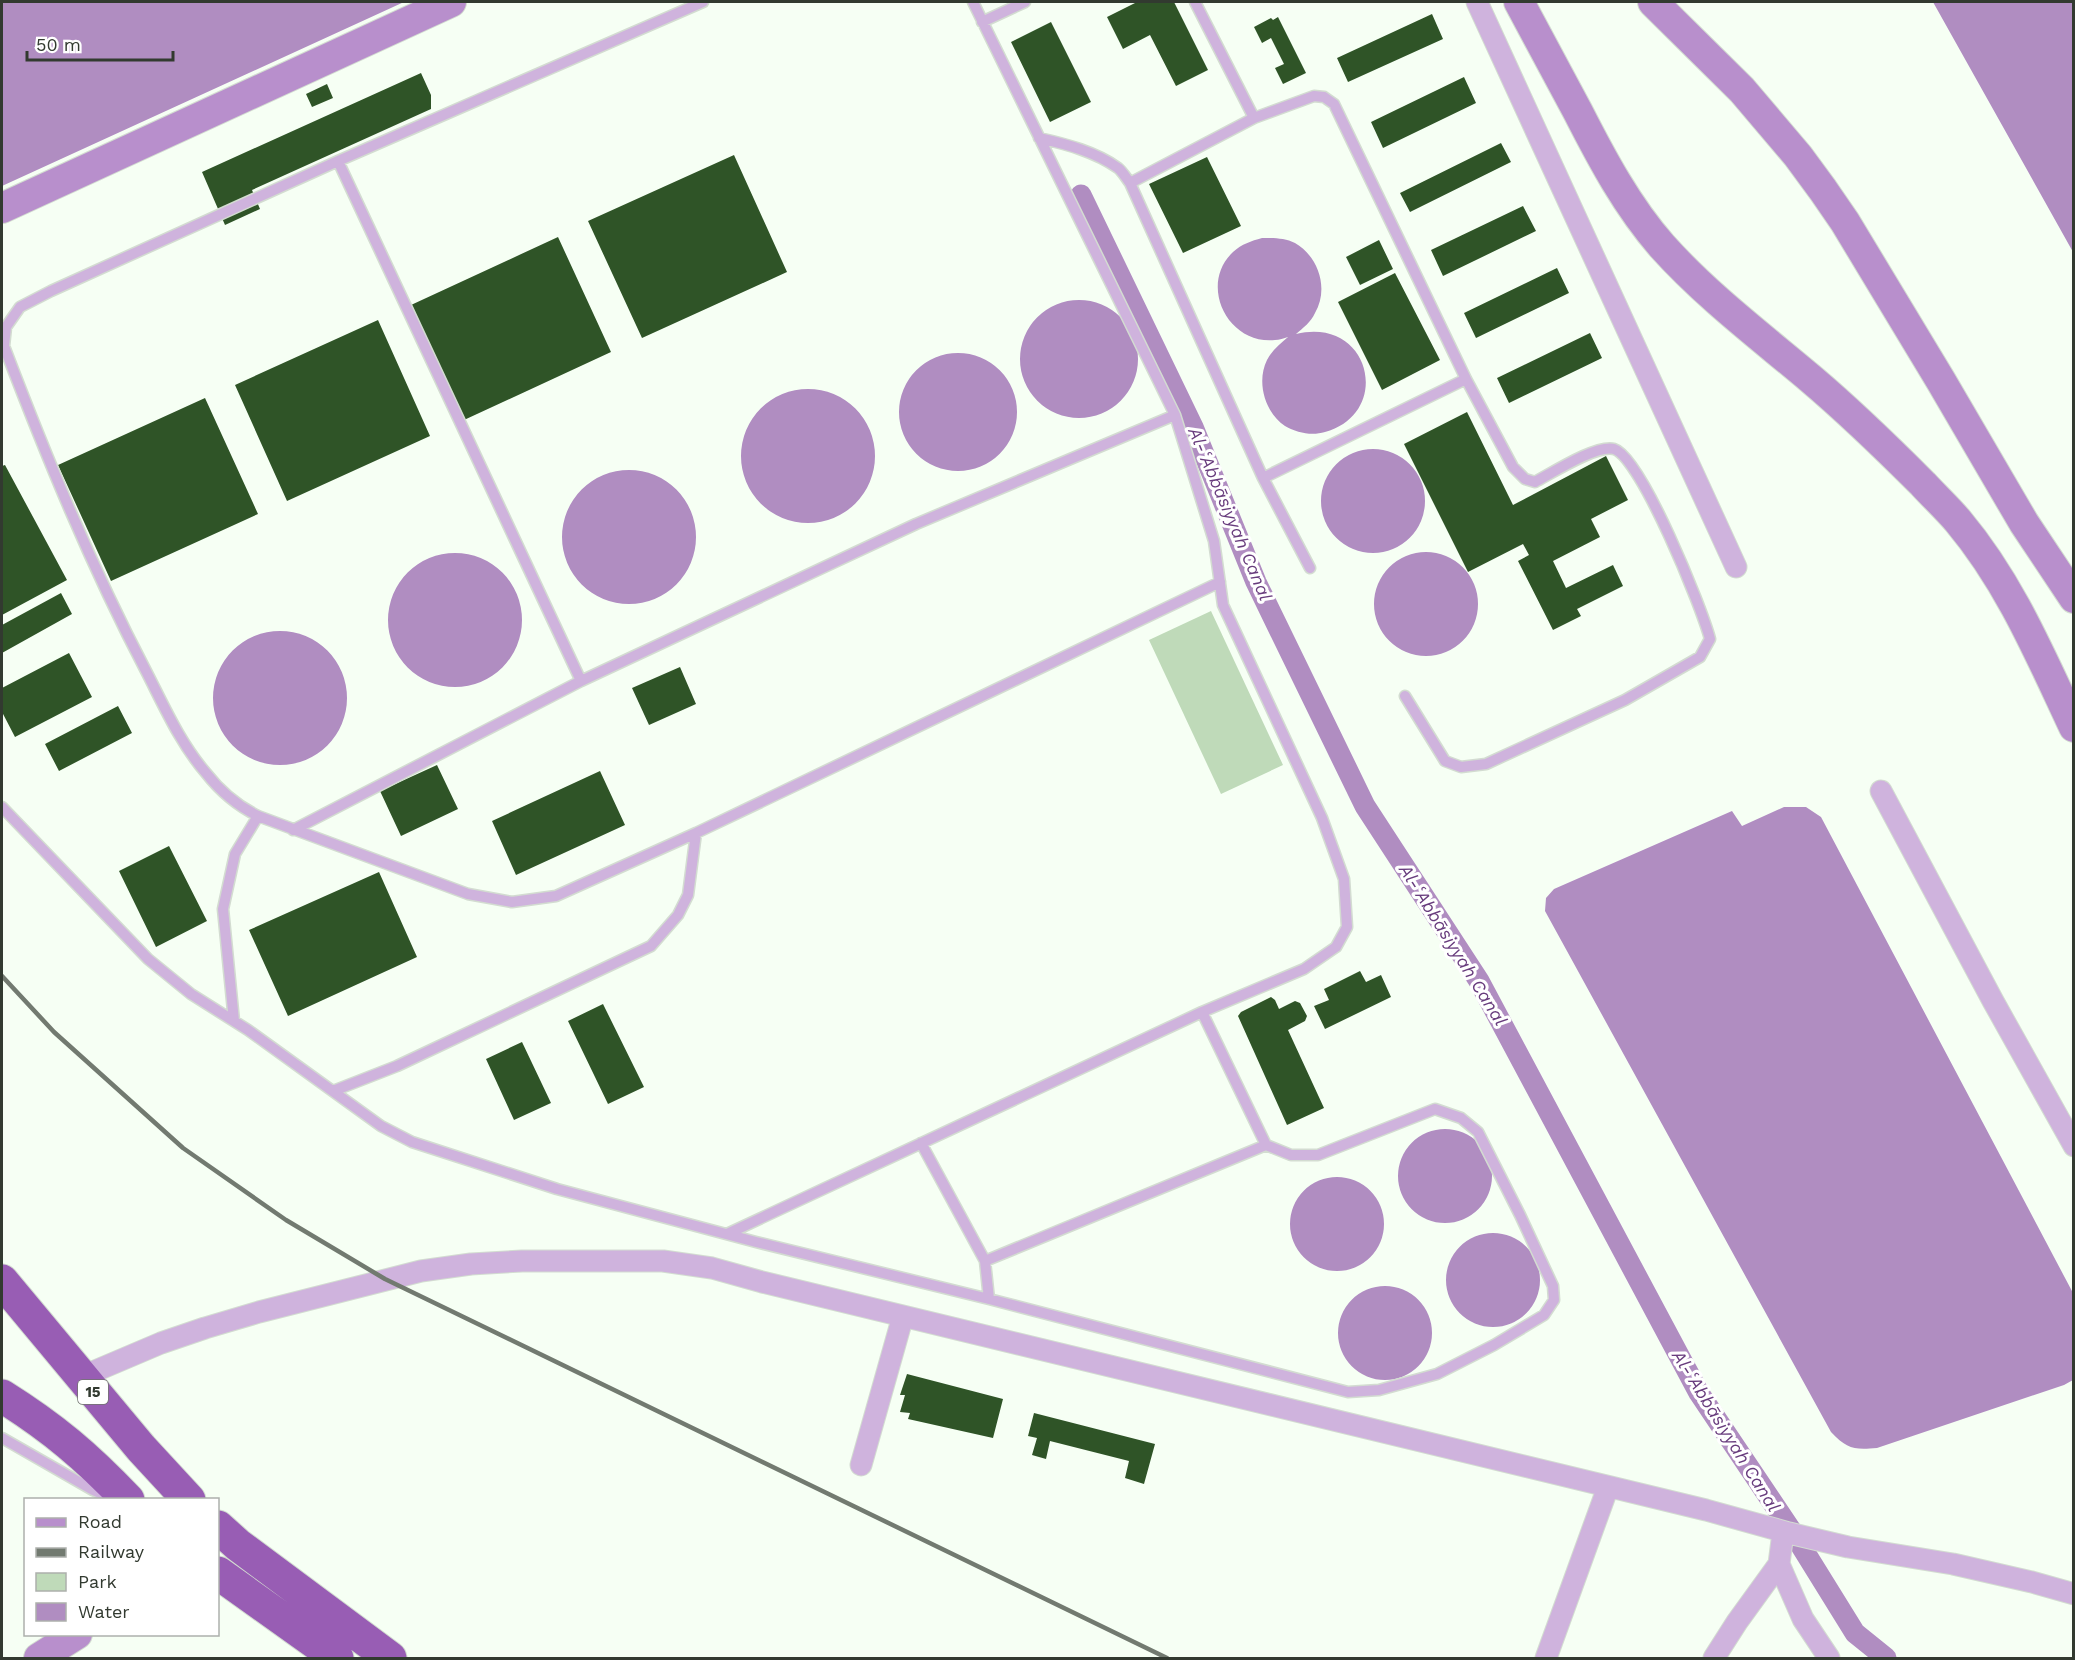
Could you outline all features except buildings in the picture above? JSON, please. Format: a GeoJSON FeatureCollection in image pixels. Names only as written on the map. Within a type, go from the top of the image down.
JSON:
{"type":"FeatureCollection","features":[{"type":"Feature","properties":{"kind":"highway","name":"15"},"geometry":{"type":"LineString","coordinates":[[2,1281],[141,1448],[187,1498]]}},
{"type":"Feature","properties":{"kind":"highway"},"geometry":{"type":"LineString","coordinates":[[2,1396],[61,1435],[126,1498]]}},
{"type":"Feature","properties":{"kind":"highway"},"geometry":{"type":"LineString","coordinates":[[219,1528],[238,1545],[390,1659]]}},
{"type":"Feature","properties":{"kind":"highway"},"geometry":{"type":"LineString","coordinates":[[219,1574],[337,1659]]}},
{"type":"Feature","properties":{"kind":"main road"},"geometry":{"type":"LineString","coordinates":[[2,208],[451,2]]}},
{"type":"Feature","properties":{"kind":"main road"},"geometry":{"type":"LineString","coordinates":[[1519,2],[1603,160],[1661,244],[1695,280],[1743,324],[1813,380],[1892,453],[1958,521],[1996,573],[2014,603],[2034,639],[2073,726]]}},
{"type":"Feature","properties":{"kind":"main road"},"geometry":{"type":"LineString","coordinates":[[1653,2],[1742,90],[1798,156],[1823,190],[1845,222],[1929,361],[2024,523],[2073,598]]}},
{"type":"Feature","properties":{"kind":"main road"},"geometry":{"type":"LineString","coordinates":[[39,1659],[75,1636]]}},
{"type":"Feature","properties":{"kind":"street"},"geometry":{"type":"LineString","coordinates":[[1477,2],[1736,567]]}},
{"type":"Feature","properties":{"kind":"street"},"geometry":{"type":"LineString","coordinates":[[1881,791],[2073,1146]]}},
{"type":"Feature","properties":{"kind":"street"},"geometry":{"type":"LineString","coordinates":[[81,1377],[161,1343],[258,1312],[421,1271],[471,1264],[603,1260],[663,1261],[712,1268],[1706,1509],[1786,1533],[1848,1547],[1953,1564],[2073,1594]]}},
{"type":"Feature","properties":{"kind":"street"},"geometry":{"type":"LineString","coordinates":[[861,1465],[903,1316]]}},
{"type":"Feature","properties":{"kind":"street"},"geometry":{"type":"LineString","coordinates":[[1546,1659],[1608,1487]]}},
{"type":"Feature","properties":{"kind":"street"},"geometry":{"type":"LineString","coordinates":[[1714,1659],[1737,1622],[1779,1564],[1786,1533]]}},
{"type":"Feature","properties":{"kind":"street"},"geometry":{"type":"LineString","coordinates":[[1779,1564],[1803,1619],[1829,1659]]}},
{"type":"Feature","properties":{"kind":"lane"},"geometry":{"type":"LineString","coordinates":[[703,2],[338,161],[51,291],[20,307],[6,327],[4,346],[47,459],[127,635],[179,734],[205,773],[239,807],[258,816],[468,894],[512,902],[556,896],[696,833],[1220,582]]}},
{"type":"Feature","properties":{"kind":"lane"},"geometry":{"type":"LineString","coordinates":[[727,1234],[1202,1012],[1304,969],[1336,947],[1347,927],[1344,879],[1322,818],[1223,605],[1214,541],[1175,415],[973,2]]}},
{"type":"Feature","properties":{"kind":"lane"},"geometry":{"type":"LineString","coordinates":[[982,22],[1025,2]]}},
{"type":"Feature","properties":{"kind":"lane"},"geometry":{"type":"LineString","coordinates":[[1195,2],[1254,118]]}},
{"type":"Feature","properties":{"kind":"lane"},"geometry":{"type":"LineString","coordinates":[[1130,183],[1254,118],[1314,96],[1324,97],[1334,104],[1466,379],[1513,467],[1525,479],[1535,482],[1595,450],[1613,448],[1625,456],[1664,522],[1705,620],[1710,639],[1700,657],[1625,700],[1486,764],[1461,767],[1445,761],[1405,696]]}},
{"type":"Feature","properties":{"kind":"lane"},"geometry":{"type":"LineString","coordinates":[[1040,138],[1071,146],[1102,159],[1120,169],[1130,183],[1263,478],[1310,568]]}},
{"type":"Feature","properties":{"kind":"lane"},"geometry":{"type":"LineString","coordinates":[[338,161],[581,681]]}},
{"type":"Feature","properties":{"kind":"lane"},"geometry":{"type":"LineString","coordinates":[[1263,478],[1466,379]]}},
{"type":"Feature","properties":{"kind":"lane"},"geometry":{"type":"LineString","coordinates":[[293,830],[581,681],[916,524],[1175,415]]}},
{"type":"Feature","properties":{"kind":"lane"},"geometry":{"type":"LineString","coordinates":[[2,807],[148,959],[191,994],[234,1021],[381,1126],[412,1142],[557,1189],[1348,1392],[1379,1390],[1437,1374],[1494,1345],[1544,1315],[1554,1300],[1553,1286],[1478,1132],[1461,1118],[1435,1109],[1318,1155],[1291,1155],[1266,1145],[1202,1012]]}},
{"type":"Feature","properties":{"kind":"lane"},"geometry":{"type":"LineString","coordinates":[[234,1021],[223,909],[235,854],[258,816]]}},
{"type":"Feature","properties":{"kind":"lane"},"geometry":{"type":"LineString","coordinates":[[333,1091],[398,1066],[651,946],[678,915],[688,895],[696,833]]}},
{"type":"Feature","properties":{"kind":"lane"},"geometry":{"type":"LineString","coordinates":[[921,1143],[985,1261],[989,1299]]}},
{"type":"Feature","properties":{"kind":"lane"},"geometry":{"type":"LineString","coordinates":[[985,1261],[1266,1145]]}},
{"type":"Feature","properties":{"kind":"lane"},"geometry":{"type":"LineString","coordinates":[[2,1438],[93,1490],[113,1498]]}},
{"type":"Feature","properties":{"kind":"green space"},"geometry":{"type":"Polygon","coordinates":[[[1211,611],[1283,765],[1221,794],[1149,640],[1211,611]]]}},
{"type":"Feature","properties":{"kind":"water"},"geometry":{"type":"Polygon","coordinates":[[[2,2],[404,2],[2,186],[2,2]]]}},
{"type":"Feature","properties":{"kind":"water"},"geometry":{"type":"Polygon","coordinates":[[[1933,2],[2073,2],[2073,252],[1933,2]]]}},
{"type":"Feature","properties":{"kind":"water"},"geometry":{"type":"Polygon","coordinates":[[[1262,238],[1283,239],[1295,243],[1310,256],[1316,265],[1321,284],[1319,304],[1307,325],[1296,334],[1322,332],[1342,339],[1356,352],[1364,369],[1365,388],[1360,406],[1346,422],[1325,432],[1310,434],[1285,426],[1272,413],[1264,396],[1262,378],[1267,360],[1276,347],[1288,337],[1277,340],[1258,339],[1244,333],[1232,323],[1223,310],[1218,280],[1223,265],[1236,249],[1262,238]]]}},
{"type":"Feature","properties":{"kind":"water"},"geometry":{"type":"Polygon","coordinates":[[[1079,300],[1101,305],[1121,317],[1133,337],[1138,359],[1133,381],[1121,401],[1101,413],[1079,418],[1057,413],[1037,401],[1025,381],[1020,359],[1025,337],[1037,317],[1057,305],[1079,300]]]}},
{"type":"Feature","properties":{"kind":"water"},"geometry":{"type":"Polygon","coordinates":[[[958,353],[969,354],[991,363],[1007,379],[1016,401],[1016,423],[1007,445],[991,461],[969,470],[958,471],[947,470],[925,461],[909,445],[900,423],[899,412],[900,401],[909,379],[925,363],[947,354],[958,353]]]}},
{"type":"Feature","properties":{"kind":"water"},"geometry":{"type":"Polygon","coordinates":[[[808,389],[834,394],[855,409],[870,430],[875,456],[870,482],[855,503],[834,518],[808,523],[782,518],[761,503],[746,482],[741,456],[746,430],[761,409],[782,394],[808,389]]]}},
{"type":"Feature","properties":{"kind":"water"},"geometry":{"type":"Polygon","coordinates":[[[1373,449],[1393,453],[1402,458],[1416,472],[1421,481],[1425,501],[1421,521],[1416,530],[1402,544],[1393,549],[1373,553],[1353,549],[1344,544],[1330,530],[1325,521],[1321,501],[1325,481],[1330,472],[1344,458],[1353,453],[1373,449]]]}},
{"type":"Feature","properties":{"kind":"water"},"geometry":{"type":"Polygon","coordinates":[[[629,470],[655,475],[676,490],[691,511],[696,537],[691,563],[676,584],[655,599],[629,604],[603,599],[582,584],[567,563],[562,537],[567,511],[582,490],[603,475],[629,470]]]}},
{"type":"Feature","properties":{"kind":"water"},"geometry":{"type":"Polygon","coordinates":[[[1426,552],[1446,556],[1455,561],[1469,575],[1474,584],[1478,604],[1474,624],[1469,633],[1455,647],[1446,652],[1426,656],[1406,652],[1397,647],[1383,633],[1378,624],[1374,604],[1378,584],[1383,575],[1397,561],[1406,556],[1426,552]]]}},
{"type":"Feature","properties":{"kind":"water"},"geometry":{"type":"Polygon","coordinates":[[[455,553],[481,558],[502,573],[517,594],[522,620],[517,646],[502,667],[481,682],[455,687],[429,682],[408,667],[393,646],[388,620],[393,594],[408,573],[429,558],[455,553]]]}},
{"type":"Feature","properties":{"kind":"water"},"geometry":{"type":"Polygon","coordinates":[[[280,631],[306,636],[327,651],[342,672],[347,698],[342,724],[327,745],[306,760],[280,765],[254,760],[233,745],[218,724],[213,698],[218,672],[233,651],[254,636],[280,631]]]}},
{"type":"Feature","properties":{"kind":"water"},"geometry":{"type":"Polygon","coordinates":[[[1784,807],[1806,807],[1821,817],[2073,1293],[2073,1380],[1877,1448],[1851,1447],[1831,1432],[1545,911],[1546,898],[1554,889],[1732,811],[1742,826],[1784,807]]]}},
{"type":"Feature","properties":{"kind":"water"},"geometry":{"type":"Polygon","coordinates":[[[1445,1129],[1463,1133],[1478,1143],[1488,1158],[1492,1176],[1488,1194],[1478,1209],[1463,1219],[1445,1223],[1427,1219],[1412,1209],[1402,1194],[1398,1176],[1402,1158],[1412,1143],[1427,1133],[1445,1129]]]}},
{"type":"Feature","properties":{"kind":"water"},"geometry":{"type":"Polygon","coordinates":[[[1337,1177],[1355,1181],[1370,1191],[1380,1206],[1384,1224],[1380,1242],[1370,1257],[1355,1267],[1337,1271],[1319,1267],[1304,1257],[1294,1242],[1290,1224],[1294,1206],[1304,1191],[1319,1181],[1337,1177]]]}},
{"type":"Feature","properties":{"kind":"water"},"geometry":{"type":"Polygon","coordinates":[[[1493,1233],[1511,1237],[1526,1247],[1536,1262],[1540,1280],[1536,1298],[1526,1313],[1511,1323],[1493,1327],[1475,1323],[1460,1313],[1450,1298],[1446,1280],[1450,1262],[1460,1247],[1475,1237],[1493,1233]]]}},
{"type":"Feature","properties":{"kind":"water"},"geometry":{"type":"Polygon","coordinates":[[[1385,1286],[1403,1290],[1418,1300],[1428,1315],[1432,1333],[1428,1351],[1418,1366],[1403,1376],[1385,1380],[1367,1376],[1352,1366],[1342,1351],[1338,1333],[1342,1315],[1352,1300],[1367,1290],[1385,1286]]]}},
{"type":"Feature","properties":{"kind":"waterway","name":"Al-ʿAbbāsiyyah Canal"},"geometry":{"type":"LineString","coordinates":[[1081,195],[1193,427],[1256,582],[1365,806],[1479,981],[1699,1393],[1793,1533],[1855,1633],[1886,1658]]}},
{"type":"Feature","properties":{"kind":"railway"},"geometry":{"type":"LineString","coordinates":[[2,976],[54,1032],[183,1148],[286,1220],[385,1279],[1167,1658]]}}]}
